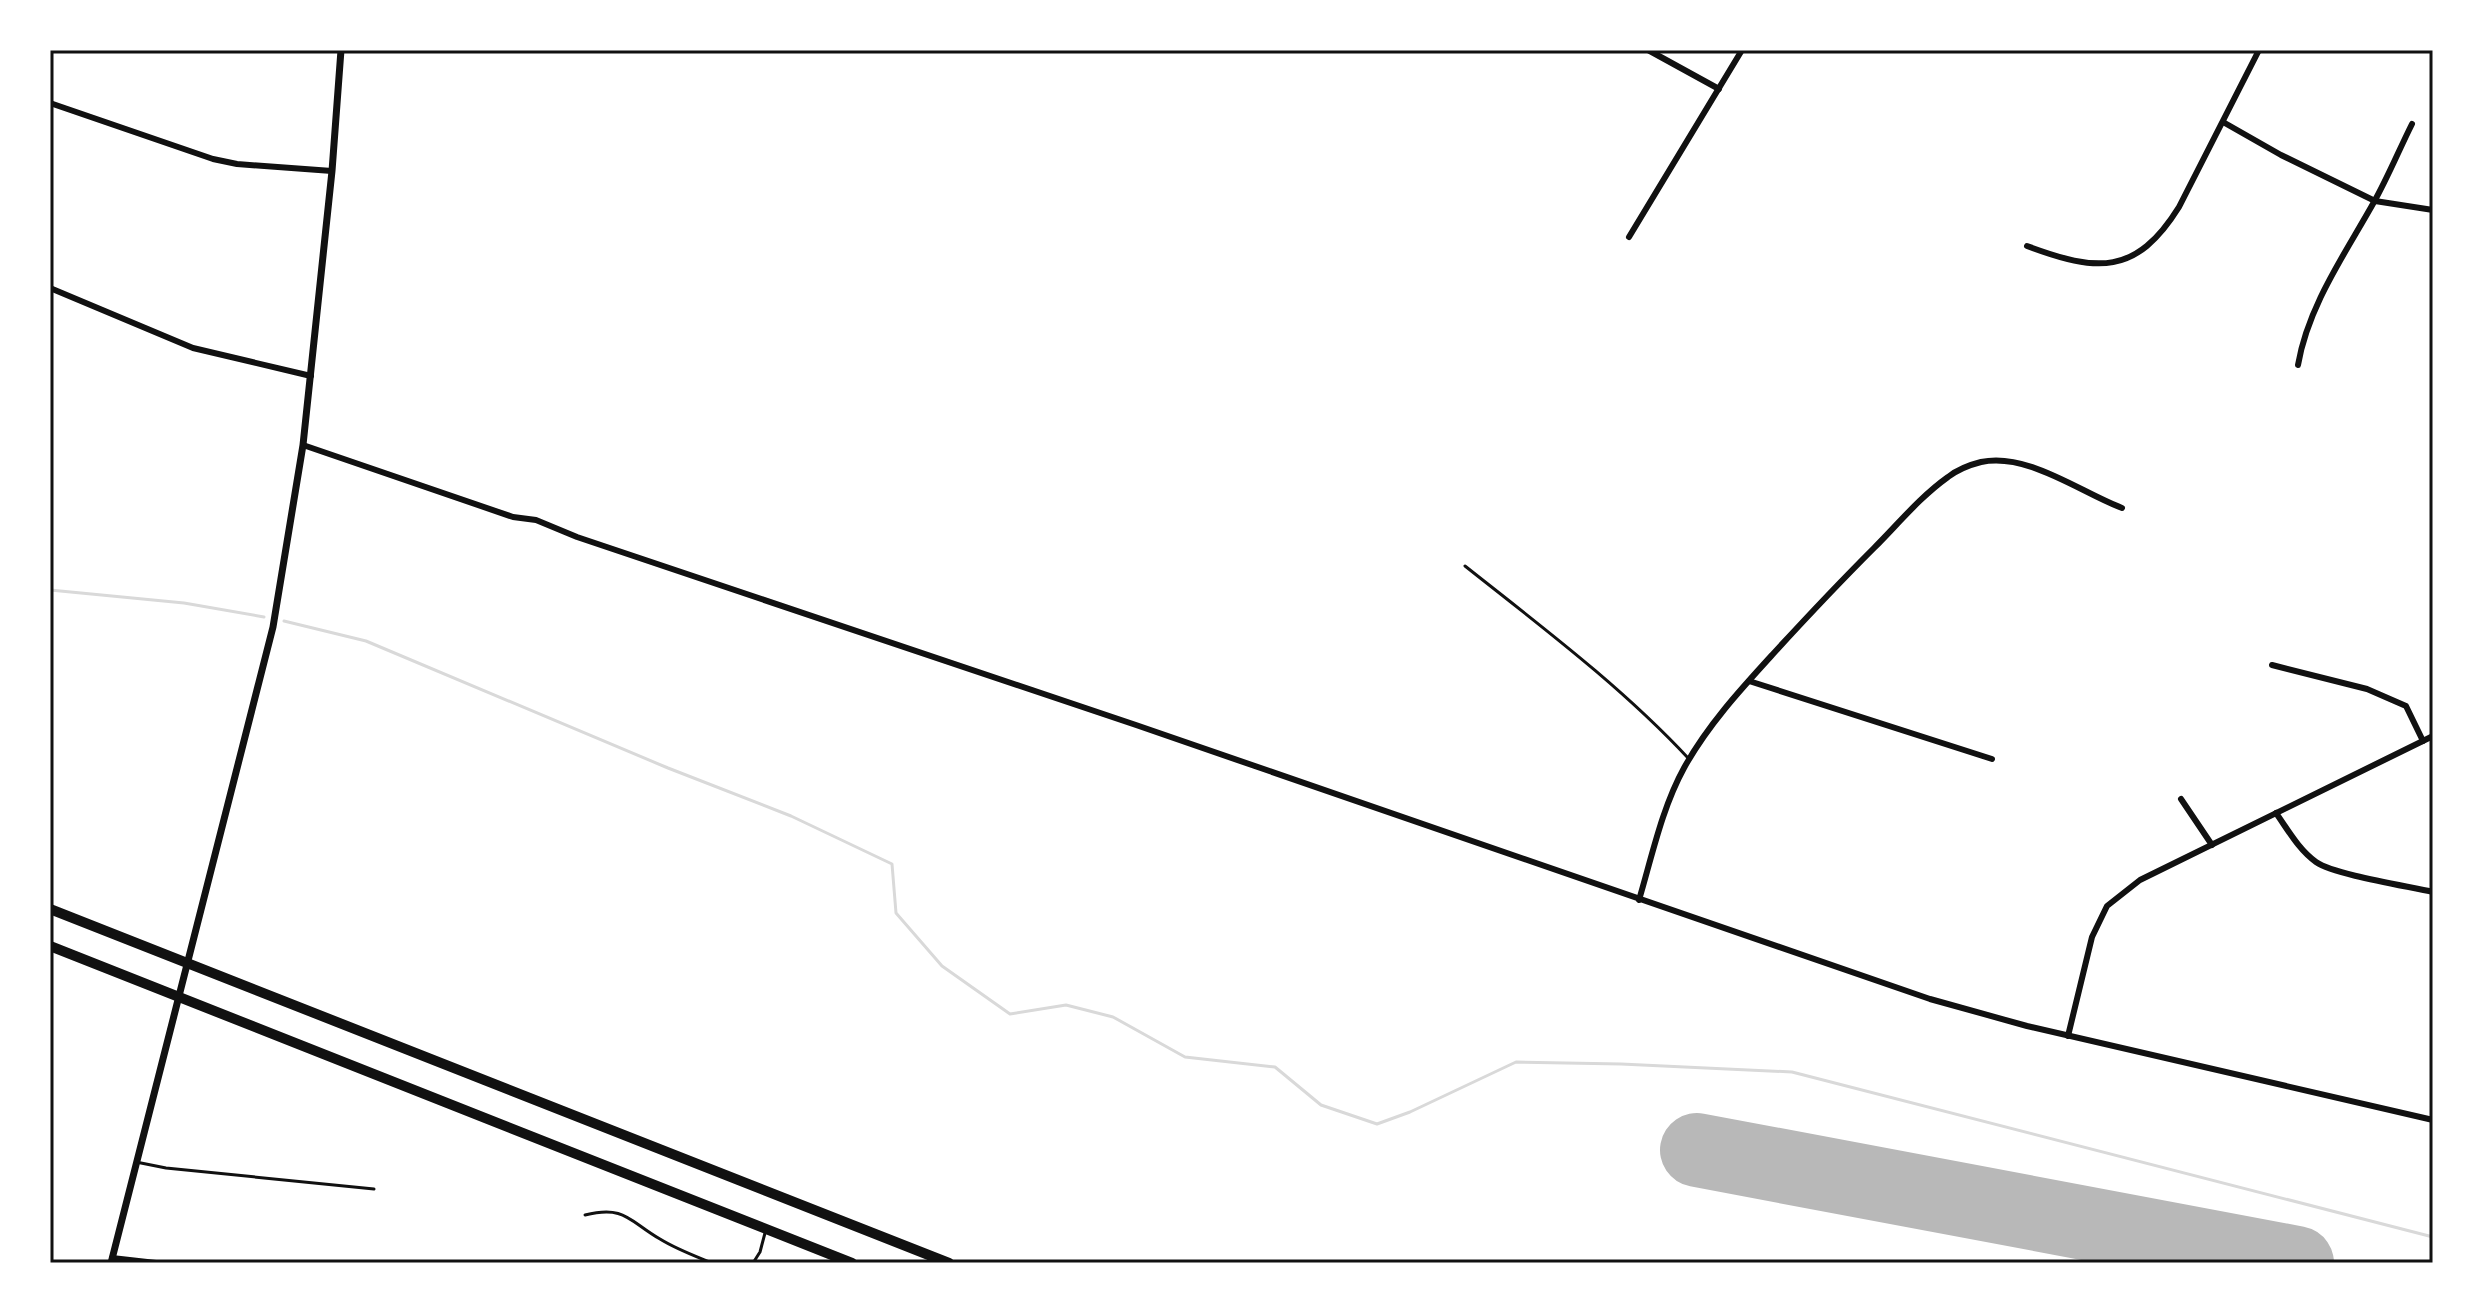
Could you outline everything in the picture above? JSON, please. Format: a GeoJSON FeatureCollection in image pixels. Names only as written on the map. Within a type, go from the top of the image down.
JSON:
{"type":"FeatureCollection","features":[{"type":"Feature","properties":{"kind":"highway"},"geometry":{"type":"LineString","coordinates":[[50,909],[949,1263]]}},
{"type":"Feature","properties":{"kind":"highway"},"geometry":{"type":"LineString","coordinates":[[50,946],[852,1263]]}},
{"type":"Feature","properties":{"kind":"street"},"geometry":{"type":"LineString","coordinates":[[156,1263],[111,1261],[273,627],[303,445],[332,171],[341,50]]}},
{"type":"Feature","properties":{"kind":"street"},"geometry":{"type":"LineString","coordinates":[[1648,50],[1719,89]]}},
{"type":"Feature","properties":{"kind":"street"},"geometry":{"type":"LineString","coordinates":[[1629,237],[1742,50]]}},
{"type":"Feature","properties":{"kind":"street"},"geometry":{"type":"LineString","coordinates":[[2027,246],[2083,264],[2111,263],[2140,252],[2166,229],[2179,207],[2259,50]]}},
{"type":"Feature","properties":{"kind":"street"},"geometry":{"type":"LineString","coordinates":[[50,103],[213,159],[237,164],[332,171]]}},
{"type":"Feature","properties":{"kind":"street"},"geometry":{"type":"LineString","coordinates":[[2223,122],[2281,155],[2375,201],[2433,210]]}},
{"type":"Feature","properties":{"kind":"street"},"geometry":{"type":"LineString","coordinates":[[2298,365],[2302,341],[2336,266],[2375,201],[2412,124]]}},
{"type":"Feature","properties":{"kind":"street"},"geometry":{"type":"LineString","coordinates":[[50,288],[193,348],[311,376]]}},
{"type":"Feature","properties":{"kind":"street"},"geometry":{"type":"LineString","coordinates":[[303,445],[513,517],[536,520],[577,537],[1150,730],[1930,999],[2068,1036],[2433,1120]]}},
{"type":"Feature","properties":{"kind":"street"},"geometry":{"type":"LineString","coordinates":[[1639,900],[1667,806],[1689,759],[1749,681],[1828,594],[1936,485],[1966,467],[1998,460],[2044,472],[2122,508]]}},
{"type":"Feature","properties":{"kind":"street"},"geometry":{"type":"LineString","coordinates":[[2272,665],[2367,689],[2406,706],[2423,741]]}},
{"type":"Feature","properties":{"kind":"street"},"geometry":{"type":"LineString","coordinates":[[1749,681],[1992,759]]}},
{"type":"Feature","properties":{"kind":"street"},"geometry":{"type":"LineString","coordinates":[[2068,1036],[2092,937],[2107,906],[2140,880],[2433,736]]}},
{"type":"Feature","properties":{"kind":"street"},"geometry":{"type":"LineString","coordinates":[[2181,799],[2212,845]]}},
{"type":"Feature","properties":{"kind":"street"},"geometry":{"type":"LineString","coordinates":[[2276,813],[2299,847],[2318,864],[2433,892]]}},
{"type":"Feature","properties":{"kind":"lane"},"geometry":{"type":"LineString","coordinates":[[1465,566],[1613,687],[1658,726],[1689,759]]}},
{"type":"Feature","properties":{"kind":"lane"},"geometry":{"type":"LineString","coordinates":[[136,1162],[166,1168],[374,1189]]}},
{"type":"Feature","properties":{"kind":"lane"},"geometry":{"type":"LineString","coordinates":[[585,1215],[612,1211],[623,1214],[661,1240],[712,1263]]}},
{"type":"Feature","properties":{"kind":"lane"},"geometry":{"type":"LineString","coordinates":[[753,1263],[760,1252],[766,1229]]}},
{"type":"Feature","properties":{"kind":"waterway"},"geometry":{"type":"LineString","coordinates":[[50,590],[184,603],[264,617]]}},
{"type":"Feature","properties":{"kind":"waterway"},"geometry":{"type":"LineString","coordinates":[[284,621],[366,641],[668,768],[791,816],[892,864],[896,913],[942,966],[1010,1014],[1066,1005],[1113,1017],[1185,1057],[1275,1067],[1321,1105],[1377,1124],[1410,1112],[1516,1062],[1792,1072],[2433,1237]]}},
{"type":"Feature","properties":{"kind":"runway"},"geometry":{"type":"LineString","coordinates":[[1697,1150],[2297,1263]]}}]}
